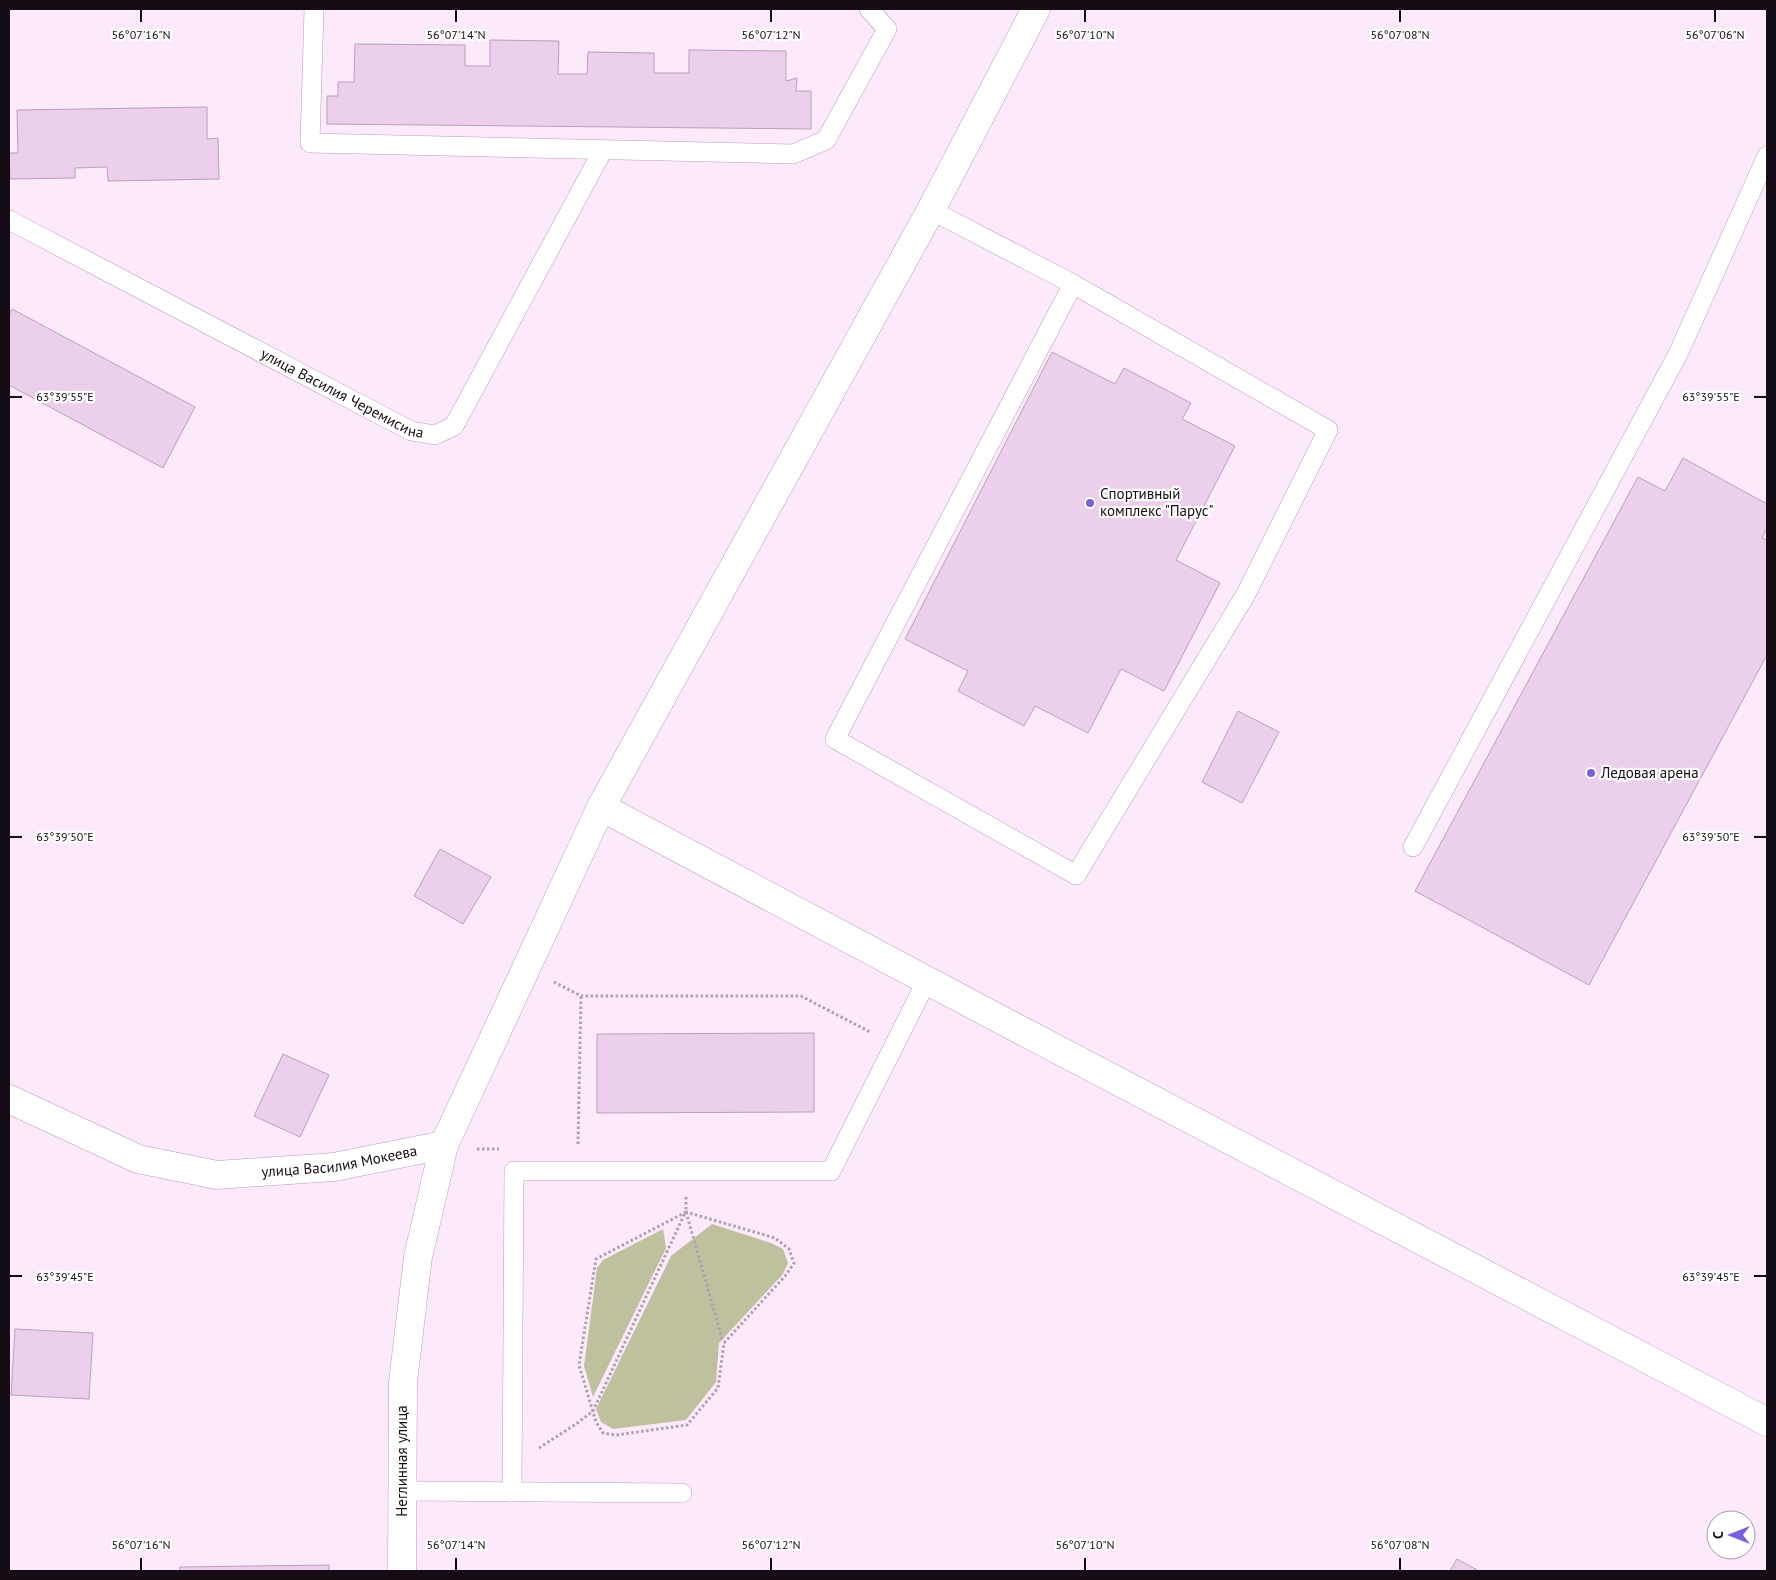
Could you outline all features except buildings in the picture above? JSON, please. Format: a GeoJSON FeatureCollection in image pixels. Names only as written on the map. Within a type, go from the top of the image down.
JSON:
{"type":"FeatureCollection","features":[{"type":"Feature","properties":{"kind":"street"},"geometry":{"type":"LineString","coordinates":[[446,1140],[601,807],[931,210],[1036,9]]}},
{"type":"Feature","properties":{"kind":"street"},"geometry":{"type":"LineString","coordinates":[[601,807],[1767,1422]]}},
{"type":"Feature","properties":{"kind":"street","name":"улица Василия Мокеева"},"geometry":{"type":"LineString","coordinates":[[9,1099],[138,1159],[217,1175],[334,1167],[446,1140],[418,1257],[403,1382]]}},
{"type":"Feature","properties":{"kind":"street","name":"Неглинная улица"},"geometry":{"type":"LineString","coordinates":[[402,1571],[403,1382]]}},
{"type":"Feature","properties":{"kind":"lane"},"geometry":{"type":"LineString","coordinates":[[314,9],[310,143],[793,154],[826,140],[887,29],[869,9]]}},
{"type":"Feature","properties":{"kind":"lane","name":"улица Василия Черемисина"},"geometry":{"type":"LineString","coordinates":[[9,220],[411,431],[435,434],[454,426],[603,150]]}},
{"type":"Feature","properties":{"kind":"lane"},"geometry":{"type":"LineString","coordinates":[[1413,847],[1678,354],[1767,156]]}},
{"type":"Feature","properties":{"kind":"lane"},"geometry":{"type":"LineString","coordinates":[[931,210],[1073,284],[1328,430],[1246,594],[1076,874],[835,739],[1073,284]]}},
{"type":"Feature","properties":{"kind":"lane"},"geometry":{"type":"LineString","coordinates":[[512,1492],[514,1171],[831,1170],[927,980]]}},
{"type":"Feature","properties":{"kind":"lane"},"geometry":{"type":"LineString","coordinates":[[402,1491],[682,1493]]}},
{"type":"Feature","properties":{"kind":"path"},"geometry":{"type":"LineString","coordinates":[[526,968],[581,996],[801,996],[894,1045]]}},
{"type":"Feature","properties":{"kind":"path"},"geometry":{"type":"LineString","coordinates":[[577,1149],[581,996]]}},
{"type":"Feature","properties":{"kind":"path"},"geometry":{"type":"LineString","coordinates":[[446,1140],[475,1149],[503,1149]]}},
{"type":"Feature","properties":{"kind":"path"},"geometry":{"type":"LineString","coordinates":[[686,1171],[686,1212],[724,1343],[718,1388],[687,1425],[616,1434],[603,1433],[596,1422],[579,1365],[596,1258],[686,1212],[775,1238],[789,1249],[794,1263],[786,1275],[724,1343]]}},
{"type":"Feature","properties":{"kind":"path"},"geometry":{"type":"LineString","coordinates":[[512,1465],[593,1411],[686,1212]]}},
{"type":"Feature","properties":{"kind":"green space"},"geometry":{"type":"Polygon","coordinates":[[[712,1224],[771,1243],[783,1249],[788,1263],[783,1274],[719,1343],[716,1382],[686,1420],[613,1429],[601,1422],[596,1409],[671,1256],[712,1224]]]}},
{"type":"Feature","properties":{"kind":"green space"},"geometry":{"type":"Polygon","coordinates":[[[663,1229],[666,1248],[593,1397],[584,1366],[597,1268],[603,1260],[663,1229]]]}},
{"type":"Feature","properties":{"kind":"place","name":"Спортивный комплекс \"Парус\""},"geometry":{"type":"Point","coordinates":[1090,503]}},
{"type":"Feature","properties":{"kind":"place","name":"Ледовая арена"},"geometry":{"type":"Point","coordinates":[1591,773]}}]}
